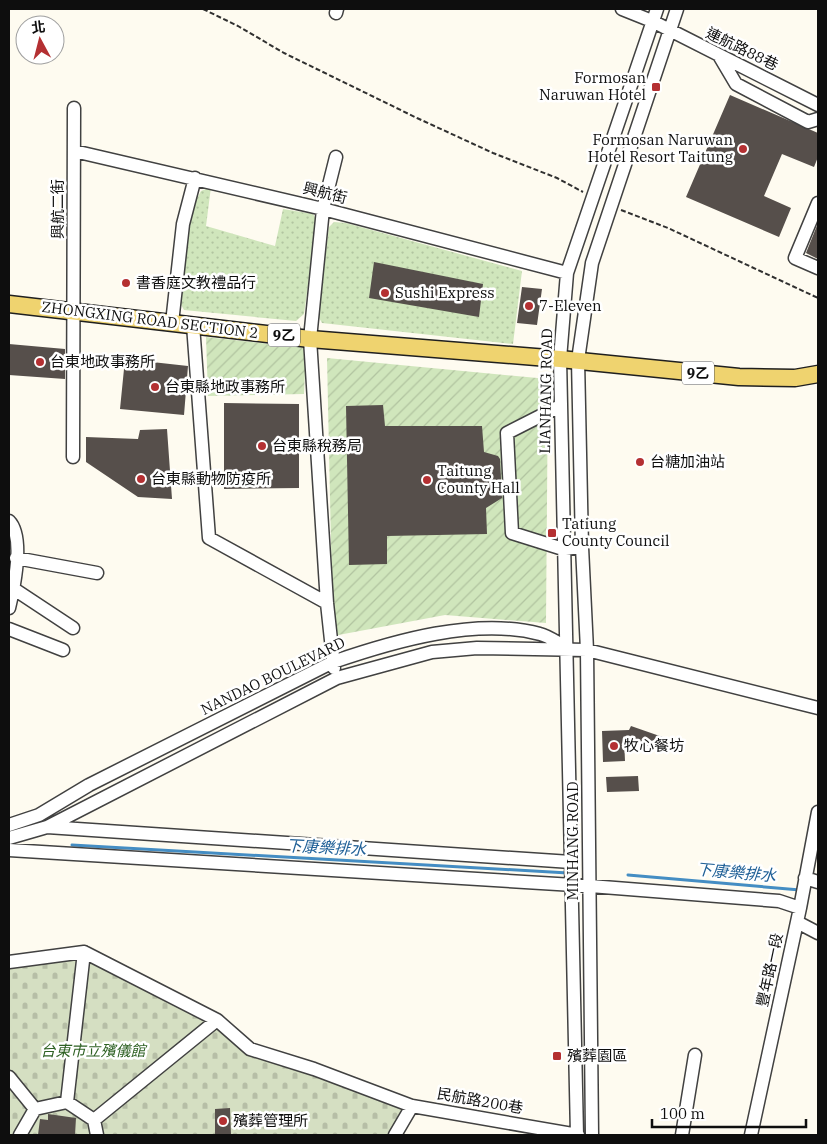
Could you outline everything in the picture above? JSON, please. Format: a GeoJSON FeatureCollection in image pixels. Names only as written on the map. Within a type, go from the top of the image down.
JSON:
{"type":"FeatureCollection","features":[{"type":"Feature","properties":{"kind":"main road","name":"ZHONGXING ROAD SECTION 2"},"geometry":{"type":"LineString","coordinates":[[9,304],[310,339],[560,358]]}},
{"type":"Feature","properties":{"kind":"main road","name":"9乙"},"geometry":{"type":"LineString","coordinates":[[560,358],[738,377],[795,378],[818,374]]}},
{"type":"Feature","properties":{"kind":"street","name":"連航路88巷"},"geometry":{"type":"LineString","coordinates":[[622,9],[652,21],[818,105]]}},
{"type":"Feature","properties":{"kind":"street","name":"LIANHANG ROAD"},"geometry":{"type":"LineString","coordinates":[[563,549],[560,358],[568,273],[657,9]]}},
{"type":"Feature","properties":{"kind":"street","name":"LIANHANG ROAD"},"geometry":{"type":"LineString","coordinates":[[582,547],[578,360],[592,263],[677,9]]}},
{"type":"Feature","properties":{"kind":"street"},"geometry":{"type":"LineString","coordinates":[[720,57],[736,84],[808,122],[818,119]]}},
{"type":"Feature","properties":{"kind":"street","name":"興航二街"},"geometry":{"type":"LineString","coordinates":[[73,457],[74,108]]}},
{"type":"Feature","properties":{"kind":"street","name":"興航街"},"geometry":{"type":"LineString","coordinates":[[74,151],[323,209],[568,273]]}},
{"type":"Feature","properties":{"kind":"street"},"geometry":{"type":"LineString","coordinates":[[336,157],[323,209],[310,339],[327,603],[333,662],[337,678]]}},
{"type":"Feature","properties":{"kind":"street"},"geometry":{"type":"LineString","coordinates":[[606,162],[624,169]]}},
{"type":"Feature","properties":{"kind":"street"},"geometry":{"type":"LineString","coordinates":[[172,322],[183,224],[196,178]]}},
{"type":"Feature","properties":{"kind":"street"},"geometry":{"type":"LineString","coordinates":[[818,203],[795,258],[818,268]]}},
{"type":"Feature","properties":{"kind":"street"},"geometry":{"type":"LineString","coordinates":[[193,325],[209,538],[327,603]]}},
{"type":"Feature","properties":{"kind":"street"},"geometry":{"type":"LineString","coordinates":[[560,406],[508,432],[512,533],[563,549],[582,547]]}},
{"type":"Feature","properties":{"kind":"street"},"geometry":{"type":"LineString","coordinates":[[9,521],[14,526],[18,539],[14,589],[9,608]]}},
{"type":"Feature","properties":{"kind":"street","name":"MINHANG ROAD"},"geometry":{"type":"LineString","coordinates":[[582,547],[588,650],[592,1135]]}},
{"type":"Feature","properties":{"kind":"street","name":"MINHANG ROAD"},"geometry":{"type":"LineString","coordinates":[[563,549],[567,648],[577,1135]]}},
{"type":"Feature","properties":{"kind":"street"},"geometry":{"type":"LineString","coordinates":[[16,558],[97,573]]}},
{"type":"Feature","properties":{"kind":"street"},"geometry":{"type":"LineString","coordinates":[[14,589],[73,628]]}},
{"type":"Feature","properties":{"kind":"street"},"geometry":{"type":"LineString","coordinates":[[9,629],[63,650]]}},
{"type":"Feature","properties":{"kind":"street","name":"NANDAO BOULEVARD"},"geometry":{"type":"LineString","coordinates":[[9,825],[39,815],[89,786],[333,662],[403,641],[460,629],[516,630],[542,634],[567,648]]}},
{"type":"Feature","properties":{"kind":"street","name":"NANDAO BOULEVARD"},"geometry":{"type":"LineString","coordinates":[[9,838],[47,827],[337,678],[432,652],[477,648],[538,650],[567,648]]}},
{"type":"Feature","properties":{"kind":"street"},"geometry":{"type":"LineString","coordinates":[[567,648],[588,650],[818,708]]}},
{"type":"Feature","properties":{"kind":"street","name":"豐年路一段"},"geometry":{"type":"LineString","coordinates":[[751,1135],[800,908],[818,812]]}},
{"type":"Feature","properties":{"kind":"street"},"geometry":{"type":"LineString","coordinates":[[47,827],[572,862]]}},
{"type":"Feature","properties":{"kind":"street"},"geometry":{"type":"LineString","coordinates":[[9,850],[590,886],[779,901],[800,908]]}},
{"type":"Feature","properties":{"kind":"street"},"geometry":{"type":"LineString","coordinates":[[806,878],[818,882]]}},
{"type":"Feature","properties":{"kind":"street"},"geometry":{"type":"LineString","coordinates":[[797,922],[818,933]]}},
{"type":"Feature","properties":{"kind":"street"},"geometry":{"type":"LineString","coordinates":[[9,962],[84,952],[67,1102]]}},
{"type":"Feature","properties":{"kind":"street","name":"民航路200巷"},"geometry":{"type":"LineString","coordinates":[[84,952],[217,1020],[250,1049],[314,1069],[412,1106],[577,1135]]}},
{"type":"Feature","properties":{"kind":"street"},"geometry":{"type":"LineString","coordinates":[[94,1120],[217,1020]]}},
{"type":"Feature","properties":{"kind":"street"},"geometry":{"type":"LineString","coordinates":[[682,1135],[695,1055]]}},
{"type":"Feature","properties":{"kind":"street"},"geometry":{"type":"LineString","coordinates":[[9,1077],[35,1109]]}},
{"type":"Feature","properties":{"kind":"street"},"geometry":{"type":"LineString","coordinates":[[20,1135],[35,1109],[67,1102],[94,1120],[97,1135]]}},
{"type":"Feature","properties":{"kind":"street"},"geometry":{"type":"LineString","coordinates":[[395,1135],[412,1106]]}},
{"type":"Feature","properties":{"kind":"path"},"geometry":{"type":"LineString","coordinates":[[203,9],[238,26],[284,53],[417,118],[493,153],[557,178],[594,198]]}},
{"type":"Feature","properties":{"kind":"path"},"geometry":{"type":"LineString","coordinates":[[612,206],[668,228],[818,298]]}},
{"type":"Feature","properties":{"kind":"green space"},"geometry":{"type":"Polygon","coordinates":[[[211,187],[206,226],[275,246],[283,209],[313,214],[317,221],[304,314],[296,321],[184,310],[179,301],[185,245],[193,206],[201,191],[211,187]]]}},
{"type":"Feature","properties":{"kind":"green space"},"geometry":{"type":"Polygon","coordinates":[[[334,222],[346,223],[522,271],[513,344],[322,323],[318,316],[329,227],[334,222]]]}},
{"type":"Feature","properties":{"kind":"green space"},"geometry":{"type":"Polygon","coordinates":[[[206,337],[306,348],[304,394],[208,396],[206,337]]]}},
{"type":"Feature","properties":{"kind":"green space"},"geometry":{"type":"Polygon","coordinates":[[[327,358],[548,379],[546,623],[445,615],[333,636],[327,358]]]}},
{"type":"Feature","properties":{"kind":"green space","name":"台東市立殯儀館"},"geometry":{"type":"Polygon","coordinates":[[[84,952],[217,1020],[250,1049],[412,1106],[395,1135],[9,1135],[9,962],[84,952]]]}},
{"type":"Feature","properties":{"kind":"building"},"geometry":{"type":"Polygon","coordinates":[[[730,95],[818,133],[818,157],[814,167],[782,154],[764,196],[791,208],[779,237],[686,197],[730,95]]]}},
{"type":"Feature","properties":{"kind":"building"},"geometry":{"type":"Polygon","coordinates":[[[818,223],[818,259],[806,253],[818,223]]]}},
{"type":"Feature","properties":{"kind":"building"},"geometry":{"type":"Polygon","coordinates":[[[374,262],[483,284],[479,317],[369,298],[374,262]]]}},
{"type":"Feature","properties":{"kind":"building","name":"7-Eleven"},"geometry":{"type":"Polygon","coordinates":[[[522,287],[542,289],[537,325],[517,323],[522,287]]]}},
{"type":"Feature","properties":{"kind":"building","name":"台東地政事務所"},"geometry":{"type":"Polygon","coordinates":[[[9,344],[65,349],[65,379],[9,375],[9,344]]]}},
{"type":"Feature","properties":{"kind":"building","name":"台東縣地政事務所"},"geometry":{"type":"Polygon","coordinates":[[[125,359],[188,366],[184,415],[120,409],[125,359]]]}},
{"type":"Feature","properties":{"kind":"building","name":"台東縣稅務局"},"geometry":{"type":"Polygon","coordinates":[[[224,403],[299,404],[299,488],[224,489],[224,403]]]}},
{"type":"Feature","properties":{"kind":"building","name":"Taitung County Hall"},"geometry":{"type":"Polygon","coordinates":[[[383,405],[385,426],[482,426],[484,452],[498,456],[500,459],[502,498],[486,508],[487,534],[387,536],[387,564],[349,565],[346,406],[383,405]]]}},
{"type":"Feature","properties":{"kind":"building","name":"台東縣動物防疫所"},"geometry":{"type":"Polygon","coordinates":[[[167,429],[172,499],[138,497],[86,462],[86,437],[138,439],[140,430],[167,429]]]}},
{"type":"Feature","properties":{"kind":"building"},"geometry":{"type":"Polygon","coordinates":[[[631,726],[674,741],[669,753],[624,738],[625,761],[603,762],[602,731],[629,730],[631,726]]]}},
{"type":"Feature","properties":{"kind":"building"},"geometry":{"type":"Polygon","coordinates":[[[638,776],[639,791],[607,792],[606,777],[638,776]]]}},
{"type":"Feature","properties":{"kind":"building","name":"殯葬管理所"},"geometry":{"type":"Polygon","coordinates":[[[230,1108],[231,1135],[215,1135],[215,1109],[230,1108]]]}},
{"type":"Feature","properties":{"kind":"building"},"geometry":{"type":"Polygon","coordinates":[[[48,1114],[76,1118],[75,1135],[38,1135],[40,1119],[48,1120],[48,1114]]]}},
{"type":"Feature","properties":{"kind":"waterway","name":"下康樂排水"},"geometry":{"type":"LineString","coordinates":[[72,845],[568,873]]}},
{"type":"Feature","properties":{"kind":"waterway","name":"下康樂排水"},"geometry":{"type":"LineString","coordinates":[[628,875],[800,890]]}},
{"type":"Feature","properties":{"kind":"place","name":"Formosan Naruwan Hotel"},"geometry":{"type":"Point","coordinates":[656,87]}},
{"type":"Feature","properties":{"kind":"place","name":"Formosan Naruwan Hotel Resort Taitung"},"geometry":{"type":"Point","coordinates":[743,149]}},
{"type":"Feature","properties":{"kind":"place","name":"書香庭文教禮品行"},"geometry":{"type":"Point","coordinates":[126,283]}},
{"type":"Feature","properties":{"kind":"place","name":"Sushi Express"},"geometry":{"type":"Point","coordinates":[385,293]}},
{"type":"Feature","properties":{"kind":"place","name":"7-Eleven"},"geometry":{"type":"Point","coordinates":[529,306]}},
{"type":"Feature","properties":{"kind":"place","name":"台東地政事務所"},"geometry":{"type":"Point","coordinates":[40,362]}},
{"type":"Feature","properties":{"kind":"place","name":"台東縣地政事務所"},"geometry":{"type":"Point","coordinates":[155,387]}},
{"type":"Feature","properties":{"kind":"place","name":"台東縣稅務局"},"geometry":{"type":"Point","coordinates":[262,446]}},
{"type":"Feature","properties":{"kind":"place","name":"台糖加油站"},"geometry":{"type":"Point","coordinates":[640,462]}},
{"type":"Feature","properties":{"kind":"place","name":"台東縣動物防疫所"},"geometry":{"type":"Point","coordinates":[141,479]}},
{"type":"Feature","properties":{"kind":"place","name":"Taitung County Hall"},"geometry":{"type":"Point","coordinates":[427,480]}},
{"type":"Feature","properties":{"kind":"place","name":"Tatiung County Council"},"geometry":{"type":"Point","coordinates":[552,533]}},
{"type":"Feature","properties":{"kind":"place","name":"牧心餐坊"},"geometry":{"type":"Point","coordinates":[614,746]}},
{"type":"Feature","properties":{"kind":"place","name":"殯葬園區"},"geometry":{"type":"Point","coordinates":[557,1056]}},
{"type":"Feature","properties":{"kind":"place","name":"殯葬管理所"},"geometry":{"type":"Point","coordinates":[223,1121]}}]}
